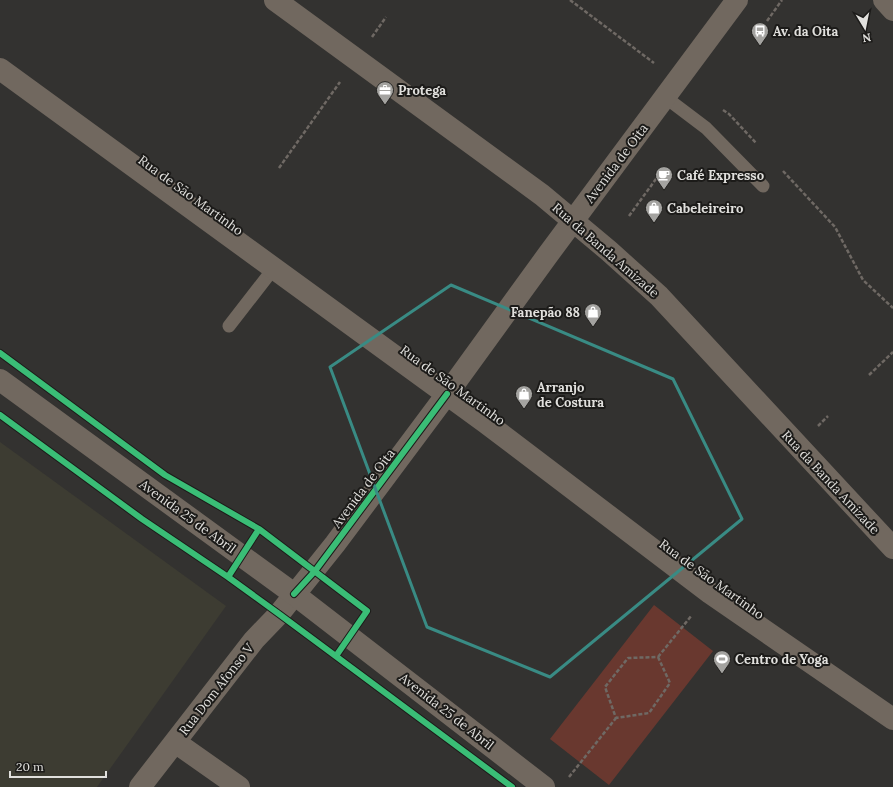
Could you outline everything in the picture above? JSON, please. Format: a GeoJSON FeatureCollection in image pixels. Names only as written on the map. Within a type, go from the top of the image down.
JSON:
{"type":"FeatureCollection","features":[{"type":"Feature","properties":{"kind":"street","name":"Rua da Banda Amizade"},"geometry":{"type":"LineString","coordinates":[[276,0],[542,195],[609,251],[659,296],[893,548]]}},
{"type":"Feature","properties":{"kind":"street","name":"Avenida de Oita"},"geometry":{"type":"LineString","coordinates":[[294,594],[315,571],[737,0]]}},
{"type":"Feature","properties":{"kind":"street"},"geometry":{"type":"LineString","coordinates":[[884,0],[893,10]]}},
{"type":"Feature","properties":{"kind":"street","name":"Rua de São Martinho"},"geometry":{"type":"LineString","coordinates":[[0,69],[447,394],[710,593],[893,719]]}},
{"type":"Feature","properties":{"kind":"street","name":"Avenida 25 de Abril"},"geometry":{"type":"LineString","coordinates":[[0,380],[294,594],[544,787]]}},
{"type":"Feature","properties":{"kind":"street","name":"Rua Dom Afonso V"},"geometry":{"type":"LineString","coordinates":[[140,787],[254,640],[279,614],[294,594]]}},
{"type":"Feature","properties":{"kind":"street"},"geometry":{"type":"LineString","coordinates":[[175,742],[240,787]]}},
{"type":"Feature","properties":{"kind":"lane"},"geometry":{"type":"LineString","coordinates":[[665,97],[706,128],[762,186]]}},
{"type":"Feature","properties":{"kind":"lane"},"geometry":{"type":"LineString","coordinates":[[229,326],[274,268]]}},
{"type":"Feature","properties":{"kind":"path"},"geometry":{"type":"LineString","coordinates":[[767,21],[782,0]]}},
{"type":"Feature","properties":{"kind":"path"},"geometry":{"type":"LineString","coordinates":[[279,168],[386,17]]}},
{"type":"Feature","properties":{"kind":"path"},"geometry":{"type":"LineString","coordinates":[[629,216],[664,168]]}},
{"type":"Feature","properties":{"kind":"path"},"geometry":{"type":"LineString","coordinates":[[869,375],[893,352]]}},
{"type":"Feature","properties":{"kind":"path"},"geometry":{"type":"LineString","coordinates":[[616,718],[605,687],[628,658],[658,657],[710,593]]}},
{"type":"Feature","properties":{"kind":"path"},"geometry":{"type":"LineString","coordinates":[[566,781],[616,718],[649,713],[670,683],[658,657]]}},
{"type":"Feature","properties":{"kind":"highlighted area"},"geometry":{"type":"Polygon","coordinates":[[[451,285],[673,379],[742,519],[550,677],[427,627],[330,367],[451,285]]]}},
{"type":"Feature","properties":{"kind":"shaded area"},"geometry":{"type":"Polygon","coordinates":[[[0,442],[226,606],[97,787],[0,787],[0,442]]]}},
{"type":"Feature","properties":{"kind":"shaded area"},"geometry":{"type":"Polygon","coordinates":[[[654,605],[713,651],[609,785],[550,739],[654,605]]]}},
{"type":"Feature","properties":{"kind":"cycle path"},"geometry":{"type":"LineString","coordinates":[[0,353],[165,475],[259,529],[367,611],[336,656]]}},
{"type":"Feature","properties":{"kind":"cycle path"},"geometry":{"type":"LineString","coordinates":[[294,594],[315,571],[447,394]]}},
{"type":"Feature","properties":{"kind":"cycle path"},"geometry":{"type":"LineString","coordinates":[[0,415],[142,519],[228,577],[279,614],[512,787]]}},
{"type":"Feature","properties":{"kind":"cycle path"},"geometry":{"type":"LineString","coordinates":[[228,577],[259,529]]}},
{"type":"Feature","properties":{"kind":"place","name":"Av. da Oita"},"geometry":{"type":"Point","coordinates":[760,46]}},
{"type":"Feature","properties":{"kind":"place","name":"Protega"},"geometry":{"type":"Point","coordinates":[385,105]}},
{"type":"Feature","properties":{"kind":"place","name":"Café Expresso"},"geometry":{"type":"Point","coordinates":[664,190]}},
{"type":"Feature","properties":{"kind":"place","name":"Cabeleireiro"},"geometry":{"type":"Point","coordinates":[654,223]}},
{"type":"Feature","properties":{"kind":"place","name":"Fanepão 88"},"geometry":{"type":"Point","coordinates":[593,327]}},
{"type":"Feature","properties":{"kind":"place","name":"Arranjo de Costura"},"geometry":{"type":"Point","coordinates":[524,409]}},
{"type":"Feature","properties":{"kind":"place","name":"Centro de Yoga"},"geometry":{"type":"Point","coordinates":[722,674]}}]}
